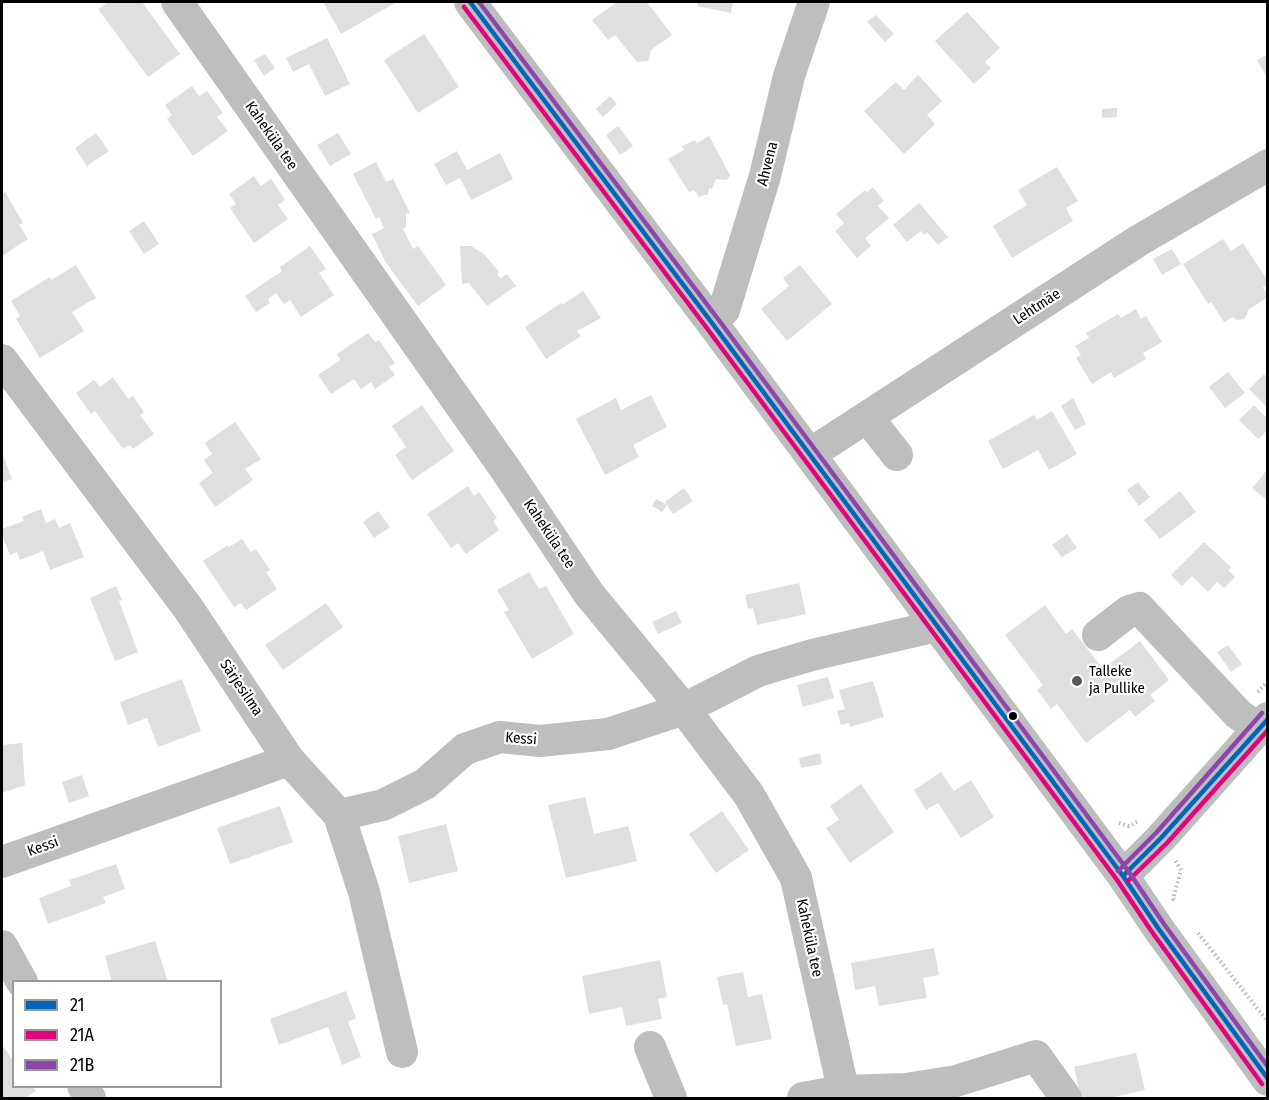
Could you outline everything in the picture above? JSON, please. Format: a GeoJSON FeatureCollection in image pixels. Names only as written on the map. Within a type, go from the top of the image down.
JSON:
{"type":"FeatureCollection","features":[{"type":"Feature","properties":{"kind":"street","name":"Kaheküla tee"},"geometry":{"type":"LineString","coordinates":[[177,2],[506,470],[589,594],[684,709],[749,795],[796,878],[843,1095]]}},
{"type":"Feature","properties":{"kind":"street"},"geometry":{"type":"LineString","coordinates":[[470,2],[712,322],[1123,876],[1268,1080]]}},
{"type":"Feature","properties":{"kind":"street","name":"Ahvena"},"geometry":{"type":"LineString","coordinates":[[712,322],[724,310],[765,176],[789,76],[813,2]]}},
{"type":"Feature","properties":{"kind":"street","name":"Lehtmäe"},"geometry":{"type":"LineString","coordinates":[[810,454],[1138,241],[1268,165]]}},
{"type":"Feature","properties":{"kind":"street","name":"Särjesilma"},"geometry":{"type":"LineString","coordinates":[[2,360],[188,608],[289,760],[339,815],[364,892],[402,1052]]}},
{"type":"Feature","properties":{"kind":"street"},"geometry":{"type":"LineString","coordinates":[[867,417],[897,454]]}},
{"type":"Feature","properties":{"kind":"street"},"geometry":{"type":"LineString","coordinates":[[1098,635],[1129,611],[1139,608],[1238,714],[1263,723],[1161,838],[1123,876]]}},
{"type":"Feature","properties":{"kind":"street","name":"Kessi"},"geometry":{"type":"LineString","coordinates":[[339,815],[383,805],[424,784],[465,749],[500,737],[540,741],[608,734],[684,709],[758,671],[812,655],[937,626]]}},
{"type":"Feature","properties":{"kind":"street","name":"Kessi"},"geometry":{"type":"LineString","coordinates":[[2,862],[289,760]]}},
{"type":"Feature","properties":{"kind":"street"},"geometry":{"type":"LineString","coordinates":[[2,946],[21,980]]}},
{"type":"Feature","properties":{"kind":"street"},"geometry":{"type":"LineString","coordinates":[[650,1047],[671,1098]]}},
{"type":"Feature","properties":{"kind":"street"},"geometry":{"type":"LineString","coordinates":[[803,1098],[906,1089],[956,1080],[1036,1056],[1066,1098]]}},
{"type":"Feature","properties":{"kind":"path"},"geometry":{"type":"LineString","coordinates":[[1161,838],[1181,870],[1173,899],[1180,908]]}},
{"type":"Feature","properties":{"kind":"path"},"geometry":{"type":"LineString","coordinates":[[1194,927],[1268,1022]]}},
{"type":"Feature","properties":{"kind":"building"},"geometry":{"type":"Polygon","coordinates":[[[108,2],[142,2],[180,54],[148,77],[98,9],[108,2]]]}},
{"type":"Feature","properties":{"kind":"building"},"geometry":{"type":"Polygon","coordinates":[[[323,2],[397,2],[341,34],[323,2]]]}},
{"type":"Feature","properties":{"kind":"building"},"geometry":{"type":"Polygon","coordinates":[[[617,2],[647,2],[672,35],[651,50],[648,61],[637,62],[615,35],[608,40],[592,20],[617,2]]]}},
{"type":"Feature","properties":{"kind":"building"},"geometry":{"type":"Polygon","coordinates":[[[698,2],[733,2],[731,13],[697,6],[698,2]]]}},
{"type":"Feature","properties":{"kind":"building"},"geometry":{"type":"Polygon","coordinates":[[[967,12],[1000,48],[985,62],[991,68],[974,84],[935,41],[967,12]]]}},
{"type":"Feature","properties":{"kind":"building"},"geometry":{"type":"Polygon","coordinates":[[[876,15],[894,34],[885,42],[867,22],[876,15]]]}},
{"type":"Feature","properties":{"kind":"building"},"geometry":{"type":"Polygon","coordinates":[[[424,34],[459,87],[418,113],[384,60],[424,34]]]}},
{"type":"Feature","properties":{"kind":"building"},"geometry":{"type":"Polygon","coordinates":[[[327,38],[350,84],[325,96],[309,64],[293,72],[286,58],[327,38]]]}},
{"type":"Feature","properties":{"kind":"building"},"geometry":{"type":"Polygon","coordinates":[[[265,54],[275,68],[264,76],[254,60],[265,54]]]}},
{"type":"Feature","properties":{"kind":"building"},"geometry":{"type":"Polygon","coordinates":[[[1268,54],[1268,79],[1257,60],[1268,54]]]}},
{"type":"Feature","properties":{"kind":"building"},"geometry":{"type":"Polygon","coordinates":[[[918,75],[942,101],[927,115],[935,124],[904,154],[864,111],[896,82],[904,90],[918,75]]]}},
{"type":"Feature","properties":{"kind":"building"},"geometry":{"type":"Polygon","coordinates":[[[192,86],[199,96],[207,91],[223,113],[217,117],[228,131],[193,156],[167,119],[172,115],[165,105],[192,86]]]}},
{"type":"Feature","properties":{"kind":"building"},"geometry":{"type":"Polygon","coordinates":[[[610,96],[617,104],[603,117],[596,109],[610,96]]]}},
{"type":"Feature","properties":{"kind":"building"},"geometry":{"type":"Polygon","coordinates":[[[1117,108],[1117,117],[1102,118],[1102,109],[1117,108]]]}},
{"type":"Feature","properties":{"kind":"building"},"geometry":{"type":"Polygon","coordinates":[[[618,126],[633,146],[620,155],[606,135],[618,126]]]}},
{"type":"Feature","properties":{"kind":"building"},"geometry":{"type":"Polygon","coordinates":[[[96,133],[109,151],[87,166],[75,148],[96,133]]]}},
{"type":"Feature","properties":{"kind":"building"},"geometry":{"type":"Polygon","coordinates":[[[338,133],[351,154],[330,166],[317,145],[338,133]]]}},
{"type":"Feature","properties":{"kind":"building"},"geometry":{"type":"Polygon","coordinates":[[[709,136],[730,175],[727,180],[716,179],[712,189],[709,188],[708,194],[699,197],[694,190],[689,192],[668,159],[684,150],[682,146],[695,140],[697,143],[709,136]]]}},
{"type":"Feature","properties":{"kind":"building"},"geometry":{"type":"Polygon","coordinates":[[[457,151],[467,170],[500,153],[513,179],[471,200],[460,178],[446,185],[434,164],[457,151]]]}},
{"type":"Feature","properties":{"kind":"building"},"geometry":{"type":"Polygon","coordinates":[[[376,162],[386,182],[393,179],[410,213],[406,214],[406,227],[403,229],[413,249],[418,246],[446,285],[418,306],[386,263],[372,234],[384,228],[379,217],[376,219],[353,174],[376,162]]]}},
{"type":"Feature","properties":{"kind":"building"},"geometry":{"type":"Polygon","coordinates":[[[1057,167],[1078,201],[1066,208],[1073,221],[1012,258],[993,226],[1027,205],[1018,190],[1057,167]]]}},
{"type":"Feature","properties":{"kind":"building"},"geometry":{"type":"Polygon","coordinates":[[[254,176],[261,186],[271,179],[285,200],[278,205],[288,219],[254,243],[230,208],[236,204],[229,194],[254,176]]]}},
{"type":"Feature","properties":{"kind":"building"},"geometry":{"type":"Polygon","coordinates":[[[873,187],[884,201],[878,206],[889,218],[865,238],[871,246],[857,258],[835,231],[844,223],[836,214],[865,190],[867,192],[873,187]]]}},
{"type":"Feature","properties":{"kind":"building"},"geometry":{"type":"Polygon","coordinates":[[[5,192],[23,223],[19,225],[28,239],[2,256],[2,194],[5,192]]]}},
{"type":"Feature","properties":{"kind":"building"},"geometry":{"type":"Polygon","coordinates":[[[919,203],[948,237],[938,245],[927,232],[924,235],[921,231],[907,242],[893,225],[919,203]]]}},
{"type":"Feature","properties":{"kind":"building"},"geometry":{"type":"Polygon","coordinates":[[[144,221],[159,244],[144,254],[129,231],[144,221]]]}},
{"type":"Feature","properties":{"kind":"building"},"geometry":{"type":"Polygon","coordinates":[[[1223,239],[1231,251],[1243,243],[1268,281],[1268,285],[1263,287],[1268,297],[1248,310],[1244,319],[1237,320],[1233,317],[1224,322],[1211,302],[1208,304],[1183,264],[1223,239]]]}},
{"type":"Feature","properties":{"kind":"building"},"geometry":{"type":"Polygon","coordinates":[[[310,246],[326,269],[319,273],[334,295],[301,317],[290,300],[284,304],[276,293],[268,299],[270,303],[256,312],[245,296],[282,271],[280,267],[310,246]]]}},
{"type":"Feature","properties":{"kind":"building"},"geometry":{"type":"Polygon","coordinates":[[[460,246],[471,246],[484,254],[499,272],[497,275],[501,278],[507,274],[516,286],[487,306],[469,283],[462,284],[460,246]]]}},
{"type":"Feature","properties":{"kind":"building"},"geometry":{"type":"Polygon","coordinates":[[[1172,249],[1181,264],[1162,275],[1153,259],[1172,249]]]}},
{"type":"Feature","properties":{"kind":"building"},"geometry":{"type":"Polygon","coordinates":[[[76,265],[96,298],[72,312],[84,331],[40,358],[16,319],[20,316],[11,301],[50,277],[51,280],[76,265]]]}},
{"type":"Feature","properties":{"kind":"building"},"geometry":{"type":"Polygon","coordinates":[[[800,265],[832,304],[787,341],[761,309],[789,286],[783,278],[800,265]]]}},
{"type":"Feature","properties":{"kind":"building"},"geometry":{"type":"Polygon","coordinates":[[[583,291],[601,318],[577,331],[581,336],[546,359],[525,327],[583,291]]]}},
{"type":"Feature","properties":{"kind":"building"},"geometry":{"type":"Polygon","coordinates":[[[1136,309],[1141,319],[1146,316],[1162,342],[1143,353],[1146,359],[1114,378],[1111,372],[1092,384],[1076,358],[1081,355],[1075,346],[1089,338],[1086,333],[1118,314],[1121,318],[1136,309]]]}},
{"type":"Feature","properties":{"kind":"building"},"geometry":{"type":"Polygon","coordinates":[[[368,333],[375,342],[379,340],[395,363],[389,367],[395,375],[375,389],[371,382],[361,389],[354,379],[331,394],[318,375],[340,360],[337,354],[368,333]]]}},
{"type":"Feature","properties":{"kind":"building"},"geometry":{"type":"Polygon","coordinates":[[[1228,372],[1245,393],[1225,408],[1209,387],[1228,372]]]}},
{"type":"Feature","properties":{"kind":"building"},"geometry":{"type":"Polygon","coordinates":[[[1264,374],[1268,378],[1268,408],[1249,389],[1264,374]]]}},
{"type":"Feature","properties":{"kind":"building"},"geometry":{"type":"Polygon","coordinates":[[[113,377],[128,399],[133,396],[144,412],[140,415],[154,434],[133,449],[130,445],[123,449],[95,411],[91,414],[76,393],[94,380],[100,387],[113,377]]]}},
{"type":"Feature","properties":{"kind":"building"},"geometry":{"type":"Polygon","coordinates":[[[651,395],[667,427],[633,445],[639,457],[605,475],[576,419],[616,398],[621,410],[651,395]]]}},
{"type":"Feature","properties":{"kind":"building"},"geometry":{"type":"Polygon","coordinates":[[[1073,398],[1086,424],[1075,430],[1061,406],[1073,398]]]}},
{"type":"Feature","properties":{"kind":"building"},"geometry":{"type":"Polygon","coordinates":[[[422,405],[454,451],[412,480],[395,455],[406,447],[392,426],[422,405]]]}},
{"type":"Feature","properties":{"kind":"building"},"geometry":{"type":"Polygon","coordinates":[[[1254,405],[1268,419],[1268,430],[1258,439],[1239,420],[1254,405]]]}},
{"type":"Feature","properties":{"kind":"building"},"geometry":{"type":"Polygon","coordinates":[[[1052,411],[1077,454],[1049,470],[1038,450],[1003,469],[988,441],[1034,415],[1037,420],[1052,411]]]}},
{"type":"Feature","properties":{"kind":"building"},"geometry":{"type":"Polygon","coordinates":[[[235,422],[261,459],[245,469],[253,480],[215,507],[199,483],[213,473],[204,460],[212,454],[205,443],[235,422]]]}},
{"type":"Feature","properties":{"kind":"building"},"geometry":{"type":"Polygon","coordinates":[[[2,452],[12,479],[2,483],[2,452]]]}},
{"type":"Feature","properties":{"kind":"building"},"geometry":{"type":"Polygon","coordinates":[[[1268,469],[1268,501],[1252,488],[1268,469]]]}},
{"type":"Feature","properties":{"kind":"building"},"geometry":{"type":"Polygon","coordinates":[[[1138,482],[1150,497],[1139,506],[1127,490],[1138,482]]]}},
{"type":"Feature","properties":{"kind":"building"},"geometry":{"type":"Polygon","coordinates":[[[468,486],[474,496],[479,492],[497,518],[493,521],[499,530],[466,554],[458,543],[451,548],[427,514],[468,486]]]}},
{"type":"Feature","properties":{"kind":"building"},"geometry":{"type":"Polygon","coordinates":[[[684,488],[693,501],[673,514],[665,502],[684,488]]]}},
{"type":"Feature","properties":{"kind":"building"},"geometry":{"type":"Polygon","coordinates":[[[1180,491],[1196,512],[1160,539],[1144,520],[1180,491]]]}},
{"type":"Feature","properties":{"kind":"building"},"geometry":{"type":"Polygon","coordinates":[[[656,499],[667,505],[662,512],[652,506],[656,499]]]}},
{"type":"Feature","properties":{"kind":"building"},"geometry":{"type":"Polygon","coordinates":[[[41,509],[46,523],[55,519],[59,528],[70,523],[84,557],[50,570],[43,551],[20,560],[17,552],[10,555],[2,529],[24,521],[22,517],[41,509]]]}},
{"type":"Feature","properties":{"kind":"building"},"geometry":{"type":"Polygon","coordinates":[[[378,511],[390,527],[374,538],[363,522],[378,511]]]}},
{"type":"Feature","properties":{"kind":"building"},"geometry":{"type":"Polygon","coordinates":[[[1067,534],[1077,548],[1062,557],[1052,545],[1067,534]]]}},
{"type":"Feature","properties":{"kind":"building"},"geometry":{"type":"Polygon","coordinates":[[[242,539],[251,552],[256,549],[270,570],[266,572],[277,589],[246,610],[241,603],[234,607],[203,561],[242,539]]]}},
{"type":"Feature","properties":{"kind":"building"},"geometry":{"type":"Polygon","coordinates":[[[1204,542],[1231,567],[1228,570],[1235,577],[1224,588],[1217,582],[1208,592],[1192,576],[1182,586],[1171,575],[1204,542]]]}},
{"type":"Feature","properties":{"kind":"building"},"geometry":{"type":"Polygon","coordinates":[[[529,572],[539,589],[546,586],[574,634],[532,659],[504,612],[509,610],[497,590],[529,572]]]}},
{"type":"Feature","properties":{"kind":"building"},"geometry":{"type":"Polygon","coordinates":[[[799,583],[806,614],[757,625],[753,608],[748,609],[745,595],[799,583]]]}},
{"type":"Feature","properties":{"kind":"building"},"geometry":{"type":"Polygon","coordinates":[[[116,586],[122,600],[119,601],[138,652],[115,661],[90,598],[116,586]]]}},
{"type":"Feature","properties":{"kind":"building"},"geometry":{"type":"Polygon","coordinates":[[[326,603],[343,627],[283,670],[265,645],[326,603]]]}},
{"type":"Feature","properties":{"kind":"building"},"geometry":{"type":"Polygon","coordinates":[[[1045,605],[1066,634],[1072,629],[1103,669],[1140,641],[1169,680],[1150,695],[1155,701],[1135,717],[1130,710],[1086,743],[1057,704],[1051,709],[1037,690],[1043,685],[1005,635],[1045,605]]]}},
{"type":"Feature","properties":{"kind":"building"},"geometry":{"type":"Polygon","coordinates":[[[676,611],[682,623],[658,634],[652,622],[676,611]]]}},
{"type":"Feature","properties":{"kind":"building"},"geometry":{"type":"Polygon","coordinates":[[[1228,645],[1242,664],[1231,672],[1217,652],[1228,645]]]}},
{"type":"Feature","properties":{"kind":"building"},"geometry":{"type":"Polygon","coordinates":[[[828,677],[834,698],[803,707],[797,685],[828,677]]]}},
{"type":"Feature","properties":{"kind":"building"},"geometry":{"type":"Polygon","coordinates":[[[182,679],[201,731],[158,747],[147,718],[128,725],[120,702],[182,679]]]}},
{"type":"Feature","properties":{"kind":"building"},"geometry":{"type":"Polygon","coordinates":[[[873,681],[884,717],[850,727],[849,723],[841,725],[837,711],[845,709],[839,690],[873,681]]]}},
{"type":"Feature","properties":{"kind":"building"},"geometry":{"type":"Polygon","coordinates":[[[22,743],[25,785],[2,793],[2,745],[22,743]]]}},
{"type":"Feature","properties":{"kind":"building"},"geometry":{"type":"Polygon","coordinates":[[[820,753],[822,764],[801,768],[799,758],[820,753]]]}},
{"type":"Feature","properties":{"kind":"building"},"geometry":{"type":"Polygon","coordinates":[[[941,772],[954,791],[971,780],[994,817],[961,838],[938,803],[926,810],[914,790],[941,772]]]}},
{"type":"Feature","properties":{"kind":"building"},"geometry":{"type":"Polygon","coordinates":[[[82,775],[89,796],[69,803],[62,782],[82,775]]]}},
{"type":"Feature","properties":{"kind":"building"},"geometry":{"type":"Polygon","coordinates":[[[861,784],[894,832],[850,863],[826,828],[839,820],[830,806],[861,784]]]}},
{"type":"Feature","properties":{"kind":"building"},"geometry":{"type":"Polygon","coordinates":[[[585,797],[594,834],[628,826],[637,861],[566,878],[548,805],[585,797]]]}},
{"type":"Feature","properties":{"kind":"building"},"geometry":{"type":"Polygon","coordinates":[[[280,806],[293,842],[230,864],[217,828],[280,806]]]}},
{"type":"Feature","properties":{"kind":"building"},"geometry":{"type":"Polygon","coordinates":[[[722,811],[749,850],[716,873],[689,834],[722,811]]]}},
{"type":"Feature","properties":{"kind":"building"},"geometry":{"type":"Polygon","coordinates":[[[446,824],[458,871],[409,883],[398,836],[446,824]]]}},
{"type":"Feature","properties":{"kind":"building"},"geometry":{"type":"Polygon","coordinates":[[[116,864],[125,889],[103,897],[106,903],[48,924],[39,898],[71,886],[69,880],[116,864]]]}},
{"type":"Feature","properties":{"kind":"building"},"geometry":{"type":"Polygon","coordinates":[[[155,941],[167,980],[111,980],[105,956],[155,941]]]}},
{"type":"Feature","properties":{"kind":"building"},"geometry":{"type":"Polygon","coordinates":[[[934,948],[939,975],[923,978],[927,998],[879,1006],[875,986],[855,990],[851,963],[934,948]]]}},
{"type":"Feature","properties":{"kind":"building"},"geometry":{"type":"Polygon","coordinates":[[[660,960],[667,997],[658,999],[662,1019],[626,1026],[622,1007],[589,1014],[582,976],[660,960]]]}},
{"type":"Feature","properties":{"kind":"building"},"geometry":{"type":"Polygon","coordinates":[[[743,972],[748,997],[762,994],[772,1039],[736,1046],[727,1004],[723,1005],[717,977],[743,972]]]}},
{"type":"Feature","properties":{"kind":"building"},"geometry":{"type":"Polygon","coordinates":[[[346,991],[356,1018],[348,1022],[361,1057],[342,1065],[328,1027],[279,1045],[270,1019],[346,991]]]}},
{"type":"Feature","properties":{"kind":"building"},"geometry":{"type":"Polygon","coordinates":[[[2,1047],[12,1059],[12,1088],[34,1088],[36,1091],[25,1098],[2,1098],[2,1047]]]}},
{"type":"Feature","properties":{"kind":"building"},"geometry":{"type":"Polygon","coordinates":[[[1136,1053],[1145,1090],[1109,1098],[1081,1098],[1074,1067],[1136,1053]]]}},
{"type":"Feature","properties":{"kind":"transit line","name":"21"},"geometry":{"type":"LineString","coordinates":[[470,2],[1123,876],[1268,1079]]}},
{"type":"Feature","properties":{"kind":"transit line","name":"21B"},"geometry":{"type":"LineString","coordinates":[[479,2],[1129,872],[1268,1067]]}},
{"type":"Feature","properties":{"kind":"transit line","name":"21A"},"geometry":{"type":"LineString","coordinates":[[464,7],[706,327],[1117,880],[1262,1084]]}},
{"type":"Feature","properties":{"kind":"transit line","name":"21B"},"geometry":{"type":"LineString","coordinates":[[1118,871],[1156,833],[1262,713]]}},
{"type":"Feature","properties":{"kind":"transit line","name":"21"},"geometry":{"type":"LineString","coordinates":[[1123,876],[1161,838],[1268,719]]}},
{"type":"Feature","properties":{"kind":"transit line","name":"21A"},"geometry":{"type":"LineString","coordinates":[[1128,881],[1167,843],[1268,730]]}},
{"type":"Feature","properties":{"kind":"place","name":"Talleke ja Pullike"},"geometry":{"type":"Point","coordinates":[1077,681]}}]}
